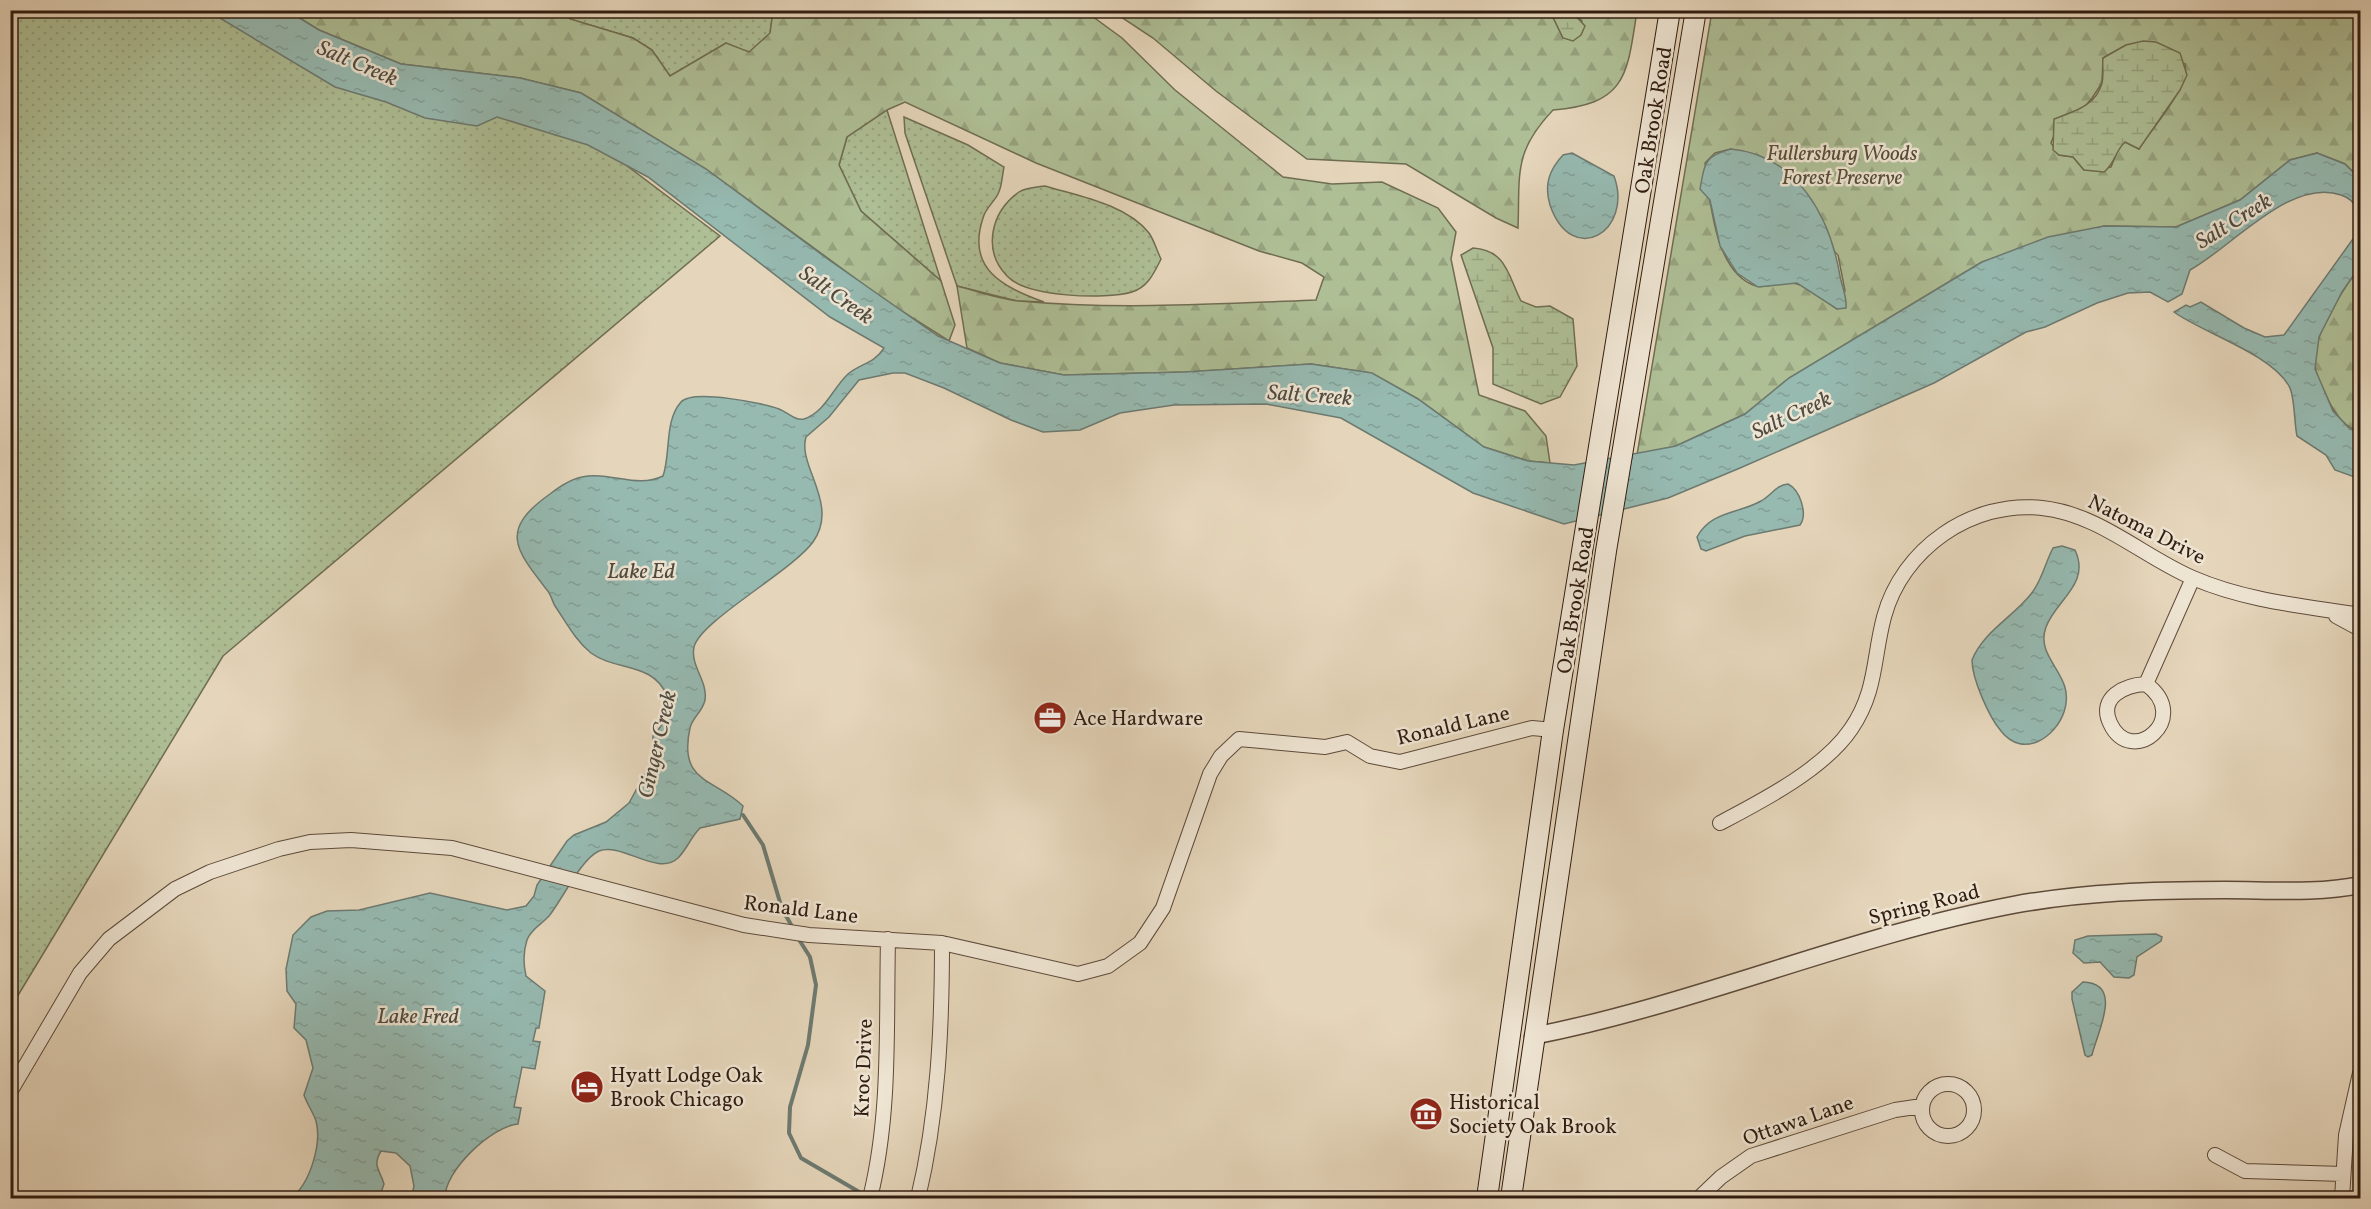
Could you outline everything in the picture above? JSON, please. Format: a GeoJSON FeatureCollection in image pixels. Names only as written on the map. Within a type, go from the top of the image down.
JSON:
{"type":"FeatureCollection","features":[{"type":"Feature","properties":{"kind":"main road","name":"Oak Brook Road"},"geometry":{"type":"LineString","coordinates":[[1487,1198],[1553,730],[1670,10]]}},
{"type":"Feature","properties":{"kind":"main road","name":"Oak Brook Road"},"geometry":{"type":"LineString","coordinates":[[1510,1198],[1606,551],[1696,10]]}},
{"type":"Feature","properties":{"kind":"street","name":"Natoma Drive"},"geometry":{"type":"LineString","coordinates":[[1720,823],[1802,774],[1833,749],[1850,731],[1866,703],[1873,682],[1880,632],[1892,595],[1906,570],[1947,530],[1997,511],[2040,507],[2060,510],[2094,523],[2193,578],[2271,602],[2361,615]]}},
{"type":"Feature","properties":{"kind":"street"},"geometry":{"type":"LineString","coordinates":[[2146,684],[2193,578]]}},
{"type":"Feature","properties":{"kind":"street","name":"Natoma Drive"},"geometry":{"type":"LineString","coordinates":[[2324,610],[2361,629]]}},
{"type":"Feature","properties":{"kind":"street"},"geometry":{"type":"LineString","coordinates":[[2146,684],[2161,704],[2162,724],[2152,737],[2145,740],[2122,738],[2111,727],[2108,720],[2108,703],[2120,690],[2146,684]]}},
{"type":"Feature","properties":{"kind":"street","name":"Ronald Lane"},"geometry":{"type":"LineString","coordinates":[[10,1092],[80,973],[109,939],[175,889],[210,872],[310,842],[351,840],[452,848],[744,925],[809,935],[942,943],[1078,974],[1108,966],[1140,943],[1163,908],[1210,774],[1221,756],[1239,739],[1325,747],[1347,742],[1370,756],[1400,762],[1532,728],[1553,730]]}},
{"type":"Feature","properties":{"kind":"street","name":"Spring Road"},"geometry":{"type":"LineString","coordinates":[[1510,1035],[1533,1036],[1663,1004],[1879,937],[2012,906],[2109,892],[2306,890],[2361,885]]}},
{"type":"Feature","properties":{"kind":"street","name":"Kroc Drive"},"geometry":{"type":"LineString","coordinates":[[870,1198],[878,1167],[884,1106],[888,939]]}},
{"type":"Feature","properties":{"kind":"street"},"geometry":{"type":"LineString","coordinates":[[918,1198],[926,1165],[936,1088],[942,996],[942,943]]}},
{"type":"Feature","properties":{"kind":"street"},"geometry":{"type":"LineString","coordinates":[[2342,1198],[2349,1110],[2361,1073]]}},
{"type":"Feature","properties":{"kind":"street","name":"Ottawa Lane"},"geometry":{"type":"LineString","coordinates":[[1700,1198],[1721,1177],[1751,1156],[1895,1110],[1922,1106]]}},
{"type":"Feature","properties":{"kind":"street"},"geometry":{"type":"LineString","coordinates":[[2215,1155],[2245,1171],[2343,1174]]}},
{"type":"Feature","properties":{"kind":"green space"},"geometry":{"type":"Polygon","coordinates":[[[11,11],[226,11],[506,114],[594,141],[720,236],[223,656],[11,1007],[11,11]]]}},
{"type":"Feature","properties":{"kind":"green space"},"geometry":{"type":"Polygon","coordinates":[[[288,11],[566,11],[570,19],[633,38],[652,50],[670,76],[726,43],[749,52],[770,33],[773,11],[1085,11],[1122,38],[1175,90],[1283,177],[1332,184],[1382,182],[1438,208],[1456,232],[1451,259],[1479,395],[1525,411],[1546,436],[1550,463],[1528,461],[1484,447],[1418,399],[1371,373],[1311,364],[1188,372],[1064,375],[1000,363],[967,348],[957,286],[1019,301],[1093,305],[1168,305],[1316,300],[1324,277],[1302,263],[1259,251],[1036,163],[905,102],[887,110],[847,137],[839,165],[861,211],[941,281],[955,325],[949,341],[889,303],[706,169],[581,93],[520,78],[401,64],[319,30],[288,11]]]}},
{"type":"Feature","properties":{"kind":"green space"},"geometry":{"type":"Polygon","coordinates":[[[566,11],[773,11],[770,34],[749,53],[726,43],[670,76],[652,50],[633,38],[570,19],[566,11]]]}},
{"type":"Feature","properties":{"kind":"green space"},"geometry":{"type":"Polygon","coordinates":[[[1112,11],[1550,11],[1563,38],[1582,21],[1571,11],[1637,11],[1626,69],[1619,82],[1609,93],[1596,101],[1577,107],[1553,110],[1531,139],[1521,164],[1518,228],[1496,218],[1406,164],[1307,159],[1216,91],[1153,38],[1112,11]]]}},
{"type":"Feature","properties":{"kind":"green space"},"geometry":{"type":"Polygon","coordinates":[[[1550,11],[1571,11],[1585,26],[1581,35],[1573,41],[1563,38],[1550,11]]]}},
{"type":"Feature","properties":{"kind":"green space","name":"Fullersburg Woods Forest Preserve"},"geometry":{"type":"Polygon","coordinates":[[[1712,11],[2360,11],[2360,179],[2345,164],[2317,153],[2290,160],[2240,200],[2176,227],[2104,226],[1982,262],[1789,378],[1745,414],[1676,446],[1637,455],[1712,11]],[[2126,45],[2103,58],[2102,83],[2084,108],[2062,116],[2051,143],[2059,155],[2073,157],[2084,170],[2111,167],[2119,147],[2125,142],[2139,149],[2176,96],[2185,74],[2185,64],[2126,45]],[[1731,149],[1715,153],[1705,163],[1712,214],[1723,251],[1731,266],[1742,278],[1756,286],[1798,284],[1837,309],[1845,291],[1838,255],[1731,149]]]}},
{"type":"Feature","properties":{"kind":"green space"},"geometry":{"type":"Polygon","coordinates":[[[2143,41],[2156,42],[2180,53],[2187,75],[2180,90],[2139,149],[2125,142],[2104,172],[2084,170],[2073,157],[2059,155],[2053,150],[2054,119],[2083,107],[2095,97],[2102,83],[2103,58],[2126,45],[2143,41]]]}},
{"type":"Feature","properties":{"kind":"green space"},"geometry":{"type":"Polygon","coordinates":[[[887,110],[941,281],[861,211],[839,165],[847,137],[887,110]]]}},
{"type":"Feature","properties":{"kind":"green space"},"geometry":{"type":"Polygon","coordinates":[[[904,117],[968,145],[1004,167],[999,191],[983,218],[979,236],[980,251],[984,263],[1002,282],[1044,302],[1017,301],[957,286],[905,133],[904,117]]]}},
{"type":"Feature","properties":{"kind":"green space"},"geometry":{"type":"Polygon","coordinates":[[[1045,186],[1115,208],[1139,223],[1149,233],[1161,259],[1153,274],[1142,287],[1132,292],[1104,296],[1066,295],[1031,288],[1007,276],[994,255],[992,243],[996,221],[1009,200],[1019,192],[1045,186]]]}},
{"type":"Feature","properties":{"kind":"green space"},"geometry":{"type":"Polygon","coordinates":[[[1473,248],[1493,253],[1499,259],[1509,273],[1521,301],[1536,307],[1550,306],[1573,319],[1577,366],[1560,397],[1541,404],[1493,384],[1493,348],[1461,255],[1473,248]]]}},
{"type":"Feature","properties":{"kind":"green space"},"geometry":{"type":"Polygon","coordinates":[[[2360,266],[2360,432],[2344,423],[2333,409],[2318,378],[2315,359],[2321,330],[2360,266]]]}},
{"type":"Feature","properties":{"kind":"water"},"geometry":{"type":"Polygon","coordinates":[[[208,11],[288,11],[319,30],[401,64],[520,78],[581,93],[706,169],[829,260],[938,336],[1000,363],[1064,375],[1184,372],[1311,364],[1372,373],[1418,399],[1484,447],[1528,461],[1574,465],[1676,446],[1745,414],[1789,378],[1982,262],[2048,237],[2104,226],[2176,227],[2240,200],[2290,160],[2317,153],[2345,164],[2360,179],[2360,266],[2342,292],[2319,337],[2315,369],[2333,411],[2350,429],[2360,432],[2360,479],[2335,470],[2326,455],[2297,436],[2291,390],[2280,374],[2252,354],[2174,312],[2186,305],[2190,307],[2201,302],[2244,328],[2265,337],[2284,335],[2358,232],[2358,214],[2352,201],[2341,195],[2322,192],[2302,196],[2262,217],[2190,270],[2182,294],[2168,302],[2150,292],[2128,293],[2097,303],[2045,327],[2026,332],[1934,383],[1668,498],[1564,524],[1473,493],[1341,418],[1266,404],[1174,405],[1120,413],[1080,430],[1043,432],[905,373],[893,373],[859,380],[829,417],[806,437],[807,460],[820,500],[822,514],[820,528],[813,542],[786,567],[712,624],[700,636],[694,647],[694,661],[704,686],[705,700],[690,728],[689,759],[701,777],[743,806],[740,819],[700,828],[678,858],[670,863],[650,862],[608,849],[599,851],[585,862],[549,916],[527,940],[524,958],[526,976],[545,991],[539,1028],[536,1028],[533,1041],[540,1042],[535,1069],[522,1067],[514,1107],[521,1108],[518,1124],[495,1133],[471,1152],[452,1175],[445,1198],[411,1198],[414,1186],[410,1166],[396,1153],[381,1151],[377,1164],[384,1184],[379,1198],[291,1198],[298,1192],[309,1174],[317,1141],[316,1121],[304,1095],[313,1068],[306,1040],[294,1028],[296,1004],[287,991],[286,969],[293,935],[311,917],[327,911],[359,910],[430,893],[507,910],[526,906],[534,896],[537,885],[567,841],[574,835],[606,822],[629,803],[653,759],[653,736],[666,718],[667,696],[653,677],[633,668],[601,659],[585,648],[575,637],[520,551],[517,540],[518,529],[524,518],[553,491],[578,478],[602,476],[643,481],[663,476],[672,418],[681,402],[688,398],[713,397],[744,401],[771,406],[794,418],[804,419],[818,411],[848,374],[872,360],[884,348],[830,317],[648,177],[588,145],[497,117],[477,126],[425,118],[386,102],[335,87],[208,11]]]}},
{"type":"Feature","properties":{"kind":"water"},"geometry":{"type":"Polygon","coordinates":[[[1731,149],[1754,154],[1774,163],[1792,176],[1806,193],[1819,211],[1828,232],[1846,308],[1837,309],[1797,283],[1758,287],[1737,273],[1720,246],[1710,200],[1700,189],[1707,162],[1715,155],[1731,149]]]}},
{"type":"Feature","properties":{"kind":"water"},"geometry":{"type":"Polygon","coordinates":[[[1572,153],[1614,176],[1618,196],[1616,213],[1608,226],[1598,235],[1585,238],[1572,235],[1560,224],[1550,205],[1548,184],[1551,172],[1563,155],[1572,153]]]}},
{"type":"Feature","properties":{"kind":"water"},"geometry":{"type":"Polygon","coordinates":[[[1788,484],[1796,491],[1802,503],[1803,515],[1800,525],[1745,536],[1706,551],[1701,549],[1697,537],[1710,522],[1761,501],[1780,486],[1788,484]]]}},
{"type":"Feature","properties":{"kind":"water"},"geometry":{"type":"Polygon","coordinates":[[[2062,546],[2075,550],[2079,562],[2079,573],[2070,591],[2051,617],[2044,639],[2046,649],[2065,687],[2064,712],[2060,721],[2046,737],[2037,742],[2019,744],[2001,731],[1991,717],[1978,687],[1972,660],[1983,641],[2035,589],[2053,548],[2062,546]]]}},
{"type":"Feature","properties":{"kind":"water"},"geometry":{"type":"Polygon","coordinates":[[[2156,934],[2162,937],[2161,941],[2137,957],[2134,975],[2129,978],[2114,977],[2100,962],[2084,963],[2073,953],[2075,940],[2088,936],[2156,934]]]}},
{"type":"Feature","properties":{"kind":"water"},"geometry":{"type":"Polygon","coordinates":[[[2083,982],[2096,985],[2103,991],[2105,1000],[2102,1023],[2092,1055],[2088,1057],[2085,1055],[2072,999],[2072,992],[2083,982]]]}},
{"type":"Feature","properties":{"kind":"waterway"},"geometry":{"type":"LineString","coordinates":[[743,815],[763,845],[782,909],[793,928]]}},
{"type":"Feature","properties":{"kind":"waterway"},"geometry":{"type":"LineString","coordinates":[[798,938],[810,957],[816,985],[808,1045],[790,1107],[789,1133],[801,1158],[861,1193]]}},
{"type":"Feature","properties":{"kind":"place","name":"Ace Hardware"},"geometry":{"type":"Point","coordinates":[1050,718]}},
{"type":"Feature","properties":{"kind":"place","name":"Hyatt Lodge Oak Brook Chicago"},"geometry":{"type":"Point","coordinates":[587,1087]}},
{"type":"Feature","properties":{"kind":"place","name":"Historical Society Oak Brook"},"geometry":{"type":"Point","coordinates":[1426,1114]}},
{"type":"Feature","properties":{"kind":"water label","name":"Salt Creek"},"geometry":{"type":"Point","coordinates":[358,62]}},
{"type":"Feature","properties":{"kind":"water label","name":"Salt Creek"},"geometry":{"type":"Point","coordinates":[2233,220]}},
{"type":"Feature","properties":{"kind":"water label","name":"Salt Creek"},"geometry":{"type":"Point","coordinates":[837,294]}},
{"type":"Feature","properties":{"kind":"water label","name":"Salt Creek"},"geometry":{"type":"Point","coordinates":[1310,394]}},
{"type":"Feature","properties":{"kind":"water label","name":"Salt Creek"},"geometry":{"type":"Point","coordinates":[1791,414]}},
{"type":"Feature","properties":{"kind":"water label","name":"Lake Ed"},"geometry":{"type":"Point","coordinates":[641,570]}},
{"type":"Feature","properties":{"kind":"water label","name":"Ginger Creek"},"geometry":{"type":"Point","coordinates":[656,744]}},
{"type":"Feature","properties":{"kind":"water label","name":"Lake Fred"},"geometry":{"type":"Point","coordinates":[418,1015]}}]}
